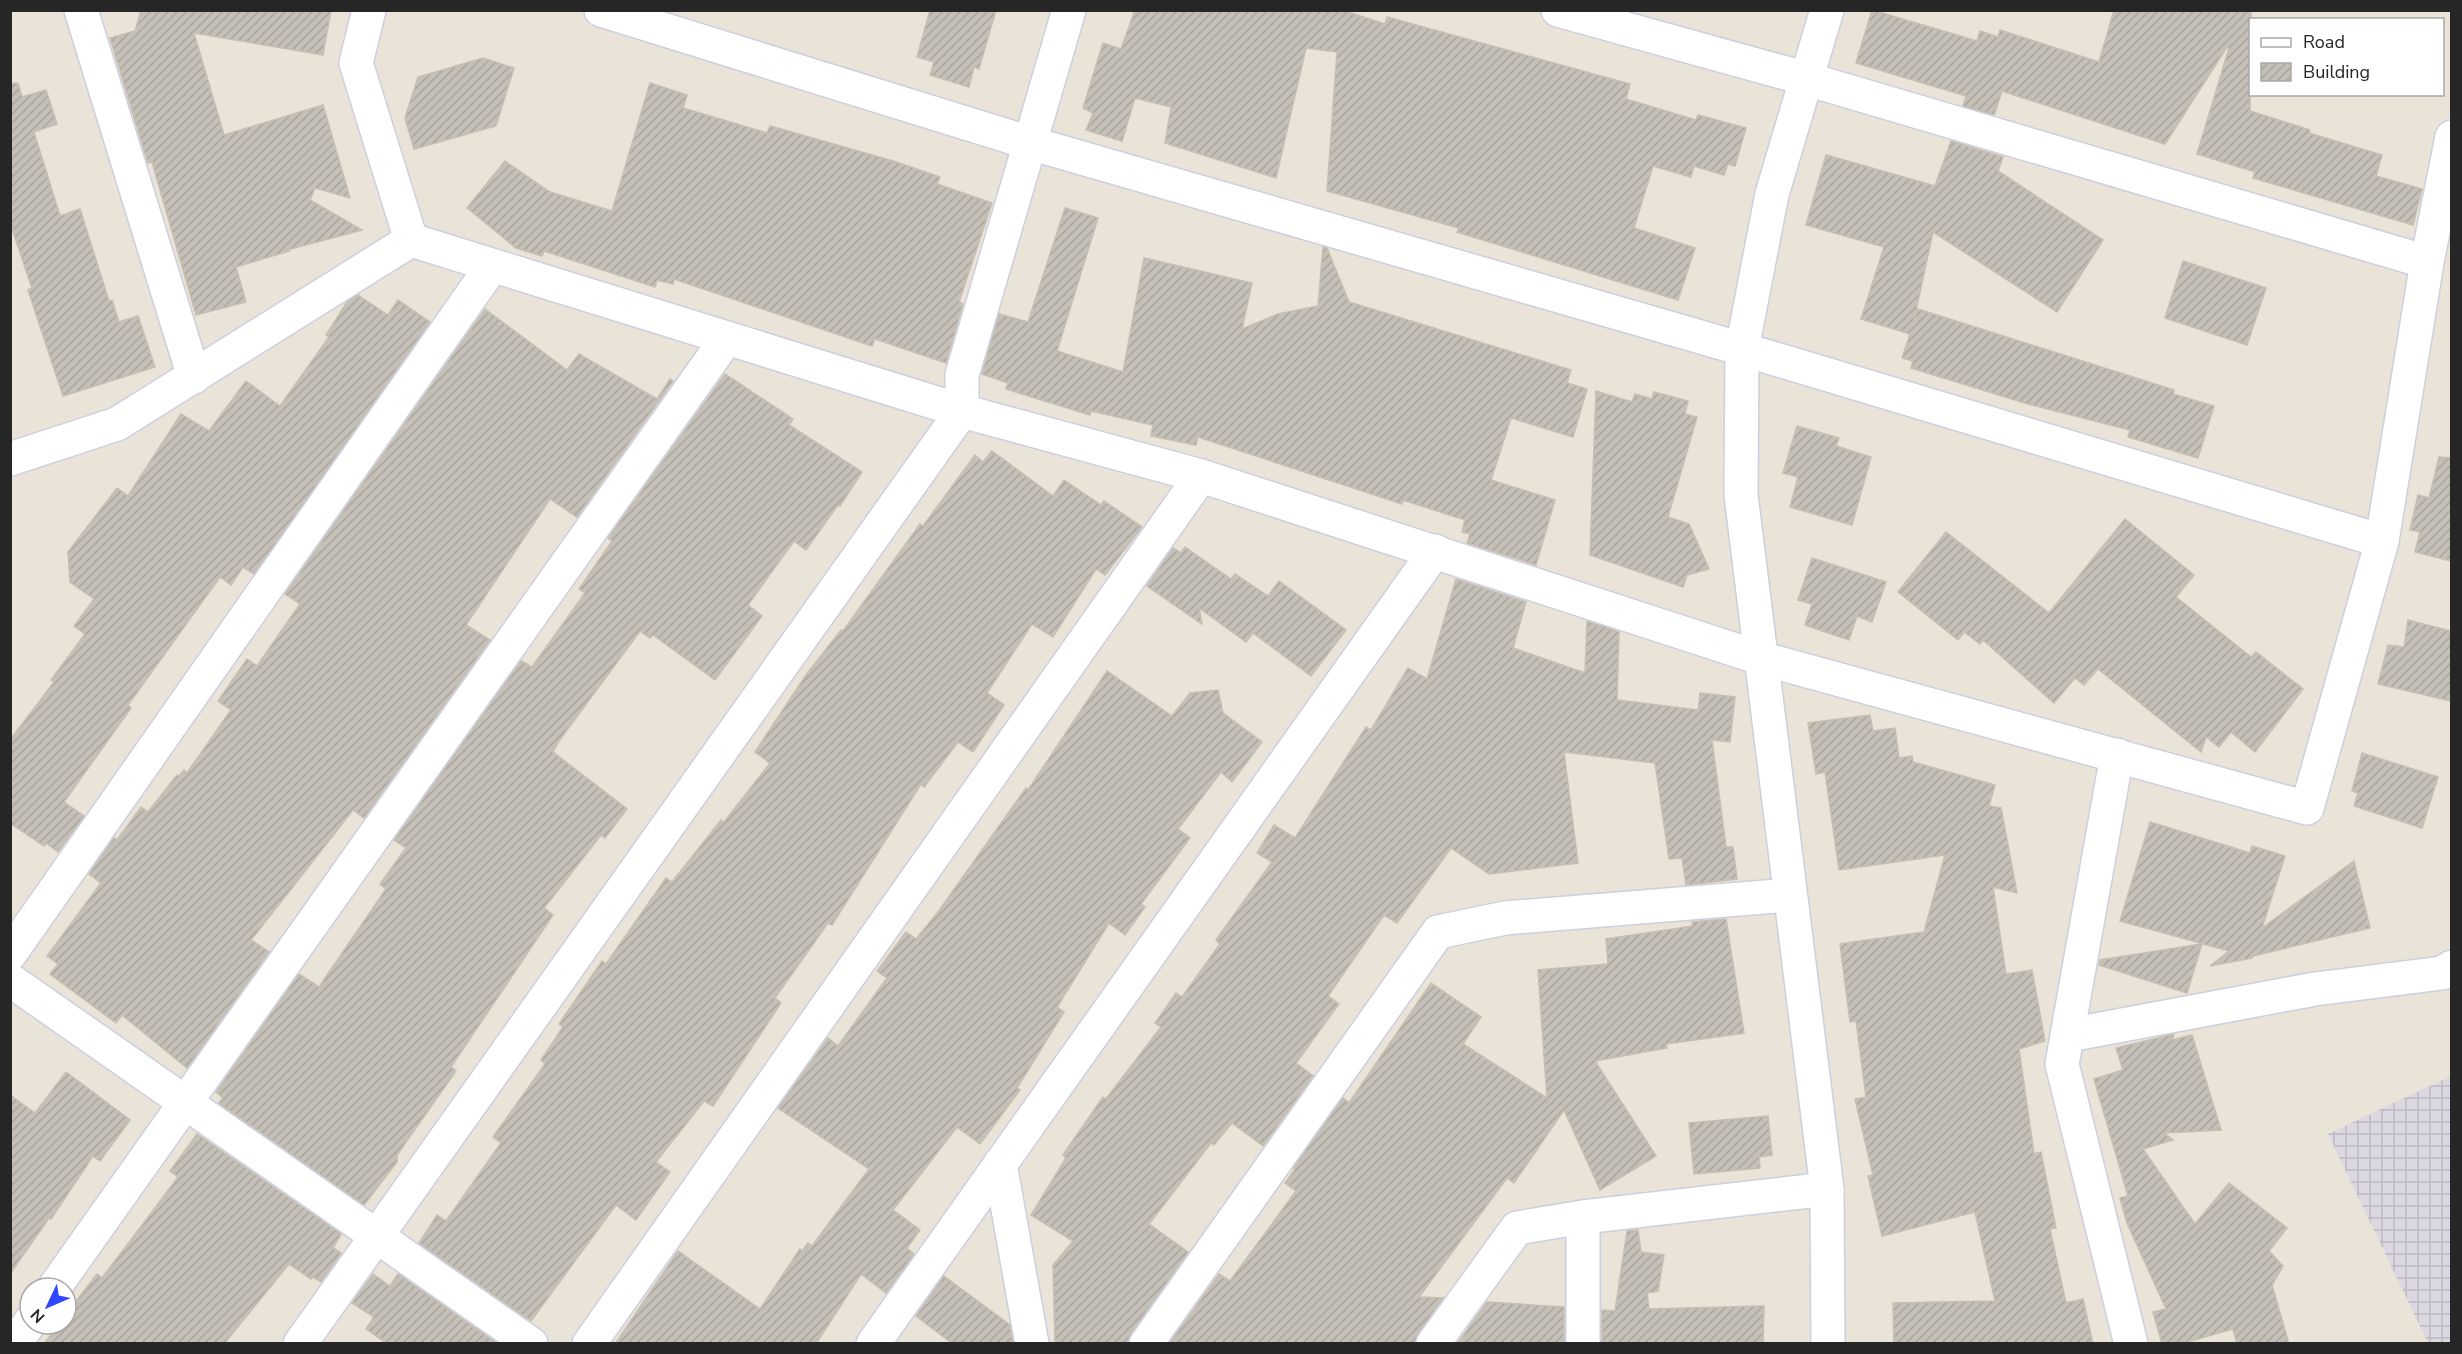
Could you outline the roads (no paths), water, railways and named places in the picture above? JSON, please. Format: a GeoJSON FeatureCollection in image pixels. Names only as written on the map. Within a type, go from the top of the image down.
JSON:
{"type":"FeatureCollection","features":[{"type":"Feature","properties":{"kind":"street"},"geometry":{"type":"LineString","coordinates":[[81,10],[194,377]]}},
{"type":"Feature","properties":{"kind":"street"},"geometry":{"type":"LineString","coordinates":[[369,10],[356,63],[411,240]]}},
{"type":"Feature","properties":{"kind":"street"},"geometry":{"type":"LineString","coordinates":[[601,10],[1030,143],[1742,348],[2382,541]]}},
{"type":"Feature","properties":{"kind":"street"},"geometry":{"type":"LineString","coordinates":[[300,1344],[962,411],[962,375],[1069,10]]}},
{"type":"Feature","properties":{"kind":"street"},"geometry":{"type":"LineString","coordinates":[[1558,10],[1807,79],[2427,262]]}},
{"type":"Feature","properties":{"kind":"street"},"geometry":{"type":"LineString","coordinates":[[1827,10],[1772,194],[1742,348],[1741,495],[1827,1188],[1828,1344]]}},
{"type":"Feature","properties":{"kind":"street"},"geometry":{"type":"LineString","coordinates":[[411,240],[962,411],[1201,476],[1760,658],[2307,808],[2382,541],[2427,262],[2451,137]]}},
{"type":"Feature","properties":{"kind":"street"},"geometry":{"type":"LineString","coordinates":[[10,459],[117,424],[411,240]]}},
{"type":"Feature","properties":{"kind":"street"},"geometry":{"type":"LineString","coordinates":[[10,954],[492,266]]}},
{"type":"Feature","properties":{"kind":"street"},"geometry":{"type":"LineString","coordinates":[[62,1276],[727,338]]}},
{"type":"Feature","properties":{"kind":"street"},"geometry":{"type":"LineString","coordinates":[[589,1344],[1201,476]]}},
{"type":"Feature","properties":{"kind":"street"},"geometry":{"type":"LineString","coordinates":[[873,1344],[1436,551]]}},
{"type":"Feature","properties":{"kind":"street"},"geometry":{"type":"LineString","coordinates":[[2117,755],[2062,1065],[2130,1344]]}},
{"type":"Feature","properties":{"kind":"street"},"geometry":{"type":"LineString","coordinates":[[1146,1344],[1438,932],[1505,918],[1790,895]]}},
{"type":"Feature","properties":{"kind":"street"},"geometry":{"type":"LineString","coordinates":[[2068,1035],[2314,989],[2442,973],[2451,967]]}},
{"type":"Feature","properties":{"kind":"street"},"geometry":{"type":"LineString","coordinates":[[10,980],[531,1344]]}},
{"type":"Feature","properties":{"kind":"street"},"geometry":{"type":"LineString","coordinates":[[1000,1164],[1032,1344]]}},
{"type":"Feature","properties":{"kind":"street"},"geometry":{"type":"LineString","coordinates":[[1433,1344],[1517,1228],[1583,1217],[1827,1188]]}},
{"type":"Feature","properties":{"kind":"street"},"geometry":{"type":"LineString","coordinates":[[1582,1344],[1583,1217]]}}]}
